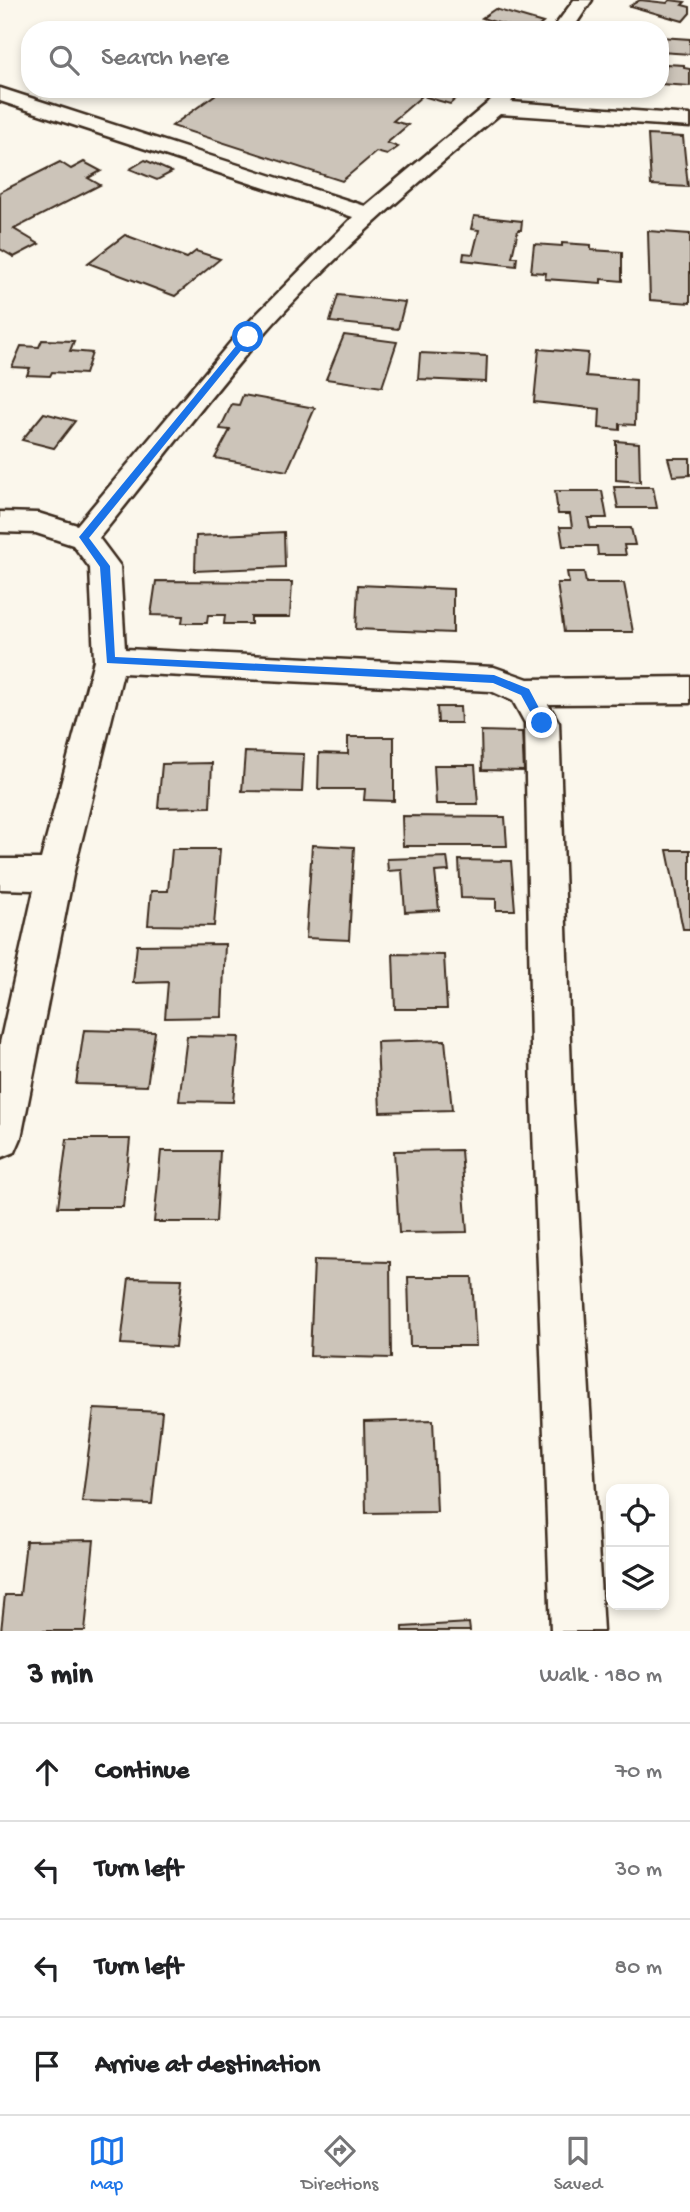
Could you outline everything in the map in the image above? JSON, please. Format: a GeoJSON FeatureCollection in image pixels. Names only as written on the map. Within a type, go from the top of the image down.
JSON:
{"type":"FeatureCollection","features":[{"type":"Feature","properties":{"kind":"street"},"geometry":{"type":"LineString","coordinates":[[568,21],[583,0]]}},
{"type":"Feature","properties":{"kind":"street"},"geometry":{"type":"LineString","coordinates":[[0,94],[369,215]]}},
{"type":"Feature","properties":{"kind":"street"},"geometry":{"type":"LineString","coordinates":[[83,537],[248,337],[369,215],[503,98],[690,121]]}},
{"type":"Feature","properties":{"kind":"street"},"geometry":{"type":"LineString","coordinates":[[0,522],[38,523],[83,537],[105,566],[110,660],[55,875],[0,1138]]}},
{"type":"Feature","properties":{"kind":"street"},"geometry":{"type":"LineString","coordinates":[[110,660],[494,679],[525,692],[690,690]]}},
{"type":"Feature","properties":{"kind":"street"},"geometry":{"type":"LineString","coordinates":[[525,692],[542,723],[552,1101],[577,1631]]}},
{"type":"Feature","properties":{"kind":"street"},"geometry":{"type":"LineString","coordinates":[[0,874],[55,875]]}},
{"type":"Feature","properties":{"kind":"building"},"geometry":{"type":"Polygon","coordinates":[[[640,0],[685,2],[682,5],[690,7],[690,13],[683,21],[630,6],[640,0]]]}},
{"type":"Feature","properties":{"kind":"building"},"geometry":{"type":"Polygon","coordinates":[[[495,9],[536,21],[492,21],[482,18],[495,9]]]}},
{"type":"Feature","properties":{"kind":"building"},"geometry":{"type":"Polygon","coordinates":[[[669,38],[690,39],[690,54],[669,53],[669,38]]]}},
{"type":"Feature","properties":{"kind":"building"},"geometry":{"type":"Polygon","coordinates":[[[669,64],[684,65],[684,68],[690,69],[690,86],[669,85],[669,64]]]}},
{"type":"Feature","properties":{"kind":"building"},"geometry":{"type":"Polygon","coordinates":[[[211,98],[420,98],[393,121],[408,125],[387,143],[398,147],[387,155],[376,152],[342,181],[172,126],[211,98]]]}},
{"type":"Feature","properties":{"kind":"building"},"geometry":{"type":"Polygon","coordinates":[[[429,98],[457,98],[450,104],[429,98]]]}},
{"type":"Feature","properties":{"kind":"building"},"geometry":{"type":"Polygon","coordinates":[[[648,135],[683,137],[688,187],[651,185],[648,135]]]}},
{"type":"Feature","properties":{"kind":"building"},"geometry":{"type":"Polygon","coordinates":[[[145,160],[172,172],[157,180],[130,169],[145,160]]]}},
{"type":"Feature","properties":{"kind":"building"},"geometry":{"type":"Polygon","coordinates":[[[60,162],[71,169],[84,162],[101,171],[88,178],[100,185],[14,229],[39,244],[14,257],[0,249],[0,192],[60,162]]]}},
{"type":"Feature","properties":{"kind":"building"},"geometry":{"type":"Polygon","coordinates":[[[474,216],[522,221],[512,257],[517,257],[516,266],[463,260],[464,253],[473,254],[479,230],[471,229],[474,216]]]}},
{"type":"Feature","properties":{"kind":"building"},"geometry":{"type":"Polygon","coordinates":[[[648,231],[690,234],[690,303],[650,300],[648,231]]]}},
{"type":"Feature","properties":{"kind":"building"},"geometry":{"type":"Polygon","coordinates":[[[125,235],[187,258],[196,251],[220,259],[175,296],[88,263],[125,235]]]}},
{"type":"Feature","properties":{"kind":"building"},"geometry":{"type":"Polygon","coordinates":[[[562,243],[591,245],[591,250],[622,252],[622,281],[601,279],[601,283],[545,279],[546,273],[531,272],[534,244],[562,246],[562,243]]]}},
{"type":"Feature","properties":{"kind":"building"},"geometry":{"type":"Polygon","coordinates":[[[338,295],[405,302],[398,329],[330,322],[338,295]]]}},
{"type":"Feature","properties":{"kind":"building"},"geometry":{"type":"Polygon","coordinates":[[[344,335],[397,342],[382,387],[326,379],[344,335]]]}},
{"type":"Feature","properties":{"kind":"building"},"geometry":{"type":"Polygon","coordinates":[[[42,340],[74,341],[70,351],[92,353],[85,374],[52,372],[50,376],[27,375],[30,368],[12,367],[21,346],[39,347],[42,340]]]}},
{"type":"Feature","properties":{"kind":"building"},"geometry":{"type":"Polygon","coordinates":[[[539,349],[588,353],[586,376],[636,380],[635,425],[620,424],[620,430],[599,428],[600,409],[534,402],[539,349]]]}},
{"type":"Feature","properties":{"kind":"building"},"geometry":{"type":"Polygon","coordinates":[[[420,353],[487,356],[486,382],[418,379],[420,353]]]}},
{"type":"Feature","properties":{"kind":"building"},"geometry":{"type":"Polygon","coordinates":[[[243,395],[315,408],[287,471],[215,458],[230,430],[220,429],[232,404],[239,405],[243,395]]]}},
{"type":"Feature","properties":{"kind":"building"},"geometry":{"type":"Polygon","coordinates":[[[44,413],[75,421],[54,448],[22,440],[44,413]]]}},
{"type":"Feature","properties":{"kind":"building"},"geometry":{"type":"Polygon","coordinates":[[[616,441],[639,443],[640,482],[616,480],[616,441]]]}},
{"type":"Feature","properties":{"kind":"building"},"geometry":{"type":"Polygon","coordinates":[[[668,458],[690,458],[690,475],[673,476],[668,458]]]}},
{"type":"Feature","properties":{"kind":"building"},"geometry":{"type":"Polygon","coordinates":[[[614,487],[653,487],[657,508],[618,508],[614,487]]]}},
{"type":"Feature","properties":{"kind":"building"},"geometry":{"type":"Polygon","coordinates":[[[555,491],[602,491],[607,518],[588,518],[590,528],[631,528],[635,545],[624,545],[626,555],[598,555],[597,546],[563,546],[560,527],[572,527],[570,514],[558,514],[555,491]]]}},
{"type":"Feature","properties":{"kind":"building"},"geometry":{"type":"Polygon","coordinates":[[[284,532],[285,567],[195,571],[196,536],[284,532]]]}},
{"type":"Feature","properties":{"kind":"building"},"geometry":{"type":"Polygon","coordinates":[[[567,572],[584,572],[586,583],[624,583],[633,632],[564,632],[557,583],[569,583],[567,572]]]}},
{"type":"Feature","properties":{"kind":"building"},"geometry":{"type":"Polygon","coordinates":[[[156,581],[292,582],[290,617],[251,617],[251,624],[224,624],[225,615],[208,615],[207,623],[182,623],[183,616],[151,615],[156,581]]]}},
{"type":"Feature","properties":{"kind":"building"},"geometry":{"type":"Polygon","coordinates":[[[358,585],[453,589],[453,633],[356,629],[358,585]]]}},
{"type":"Feature","properties":{"kind":"building"},"geometry":{"type":"Polygon","coordinates":[[[437,707],[460,707],[461,723],[438,723],[437,707]]]}},
{"type":"Feature","properties":{"kind":"building"},"geometry":{"type":"Polygon","coordinates":[[[481,731],[522,732],[524,771],[482,770],[481,731]]]}},
{"type":"Feature","properties":{"kind":"building"},"geometry":{"type":"Polygon","coordinates":[[[348,737],[394,737],[394,801],[364,800],[365,789],[318,789],[319,753],[348,754],[348,737]]]}},
{"type":"Feature","properties":{"kind":"building"},"geometry":{"type":"Polygon","coordinates":[[[245,752],[304,754],[302,792],[242,791],[245,752]]]}},
{"type":"Feature","properties":{"kind":"building"},"geometry":{"type":"Polygon","coordinates":[[[212,763],[210,807],[158,808],[162,764],[212,763]]]}},
{"type":"Feature","properties":{"kind":"building"},"geometry":{"type":"Polygon","coordinates":[[[434,765],[475,765],[478,804],[436,804],[434,765]]]}},
{"type":"Feature","properties":{"kind":"building"},"geometry":{"type":"Polygon","coordinates":[[[402,816],[505,817],[507,846],[403,846],[402,816]]]}},
{"type":"Feature","properties":{"kind":"building"},"geometry":{"type":"Polygon","coordinates":[[[312,845],[354,847],[349,940],[306,938],[312,845]]]}},
{"type":"Feature","properties":{"kind":"building"},"geometry":{"type":"Polygon","coordinates":[[[172,849],[220,849],[214,926],[148,925],[151,891],[168,891],[172,849]]]}},
{"type":"Feature","properties":{"kind":"building"},"geometry":{"type":"Polygon","coordinates":[[[667,850],[690,850],[690,929],[683,929],[667,850]]]}},
{"type":"Feature","properties":{"kind":"building"},"geometry":{"type":"Polygon","coordinates":[[[447,857],[449,871],[435,872],[439,910],[405,912],[402,870],[388,871],[387,859],[447,857]]]}},
{"type":"Feature","properties":{"kind":"building"},"geometry":{"type":"Polygon","coordinates":[[[459,860],[511,861],[515,910],[496,910],[496,899],[461,898],[459,860]]]}},
{"type":"Feature","properties":{"kind":"building"},"geometry":{"type":"Polygon","coordinates":[[[225,944],[222,1017],[165,1018],[168,982],[133,983],[137,945],[225,944]]]}},
{"type":"Feature","properties":{"kind":"building"},"geometry":{"type":"Polygon","coordinates":[[[393,954],[444,955],[447,1009],[395,1009],[393,954]]]}},
{"type":"Feature","properties":{"kind":"building"},"geometry":{"type":"Polygon","coordinates":[[[84,1030],[155,1032],[147,1086],[76,1084],[84,1030]]]}},
{"type":"Feature","properties":{"kind":"building"},"geometry":{"type":"Polygon","coordinates":[[[187,1036],[239,1037],[233,1102],[179,1101],[187,1036]]]}},
{"type":"Feature","properties":{"kind":"building"},"geometry":{"type":"Polygon","coordinates":[[[445,1040],[452,1110],[380,1112],[377,1042],[445,1040]]]}},
{"type":"Feature","properties":{"kind":"building"},"geometry":{"type":"Polygon","coordinates":[[[67,1139],[130,1139],[123,1207],[58,1207],[67,1139]]]}},
{"type":"Feature","properties":{"kind":"building"},"geometry":{"type":"Polygon","coordinates":[[[461,1150],[467,1232],[399,1233],[394,1151],[461,1150]]]}},
{"type":"Feature","properties":{"kind":"building"},"geometry":{"type":"Polygon","coordinates":[[[161,1151],[220,1151],[216,1222],[154,1222],[161,1151]]]}},
{"type":"Feature","properties":{"kind":"building"},"geometry":{"type":"Polygon","coordinates":[[[314,1260],[390,1262],[391,1358],[310,1356],[314,1260]]]}},
{"type":"Feature","properties":{"kind":"building"},"geometry":{"type":"Polygon","coordinates":[[[408,1277],[472,1277],[476,1346],[410,1346],[408,1277]]]}},
{"type":"Feature","properties":{"kind":"building"},"geometry":{"type":"Polygon","coordinates":[[[129,1278],[182,1279],[175,1347],[121,1344],[129,1278]]]}},
{"type":"Feature","properties":{"kind":"building"},"geometry":{"type":"Polygon","coordinates":[[[94,1409],[162,1412],[152,1504],[82,1502],[94,1409]]]}},
{"type":"Feature","properties":{"kind":"building"},"geometry":{"type":"Polygon","coordinates":[[[433,1420],[437,1512],[366,1513],[364,1422],[433,1420]]]}},
{"type":"Feature","properties":{"kind":"building"},"geometry":{"type":"Polygon","coordinates":[[[94,1540],[85,1631],[1,1631],[5,1595],[20,1595],[26,1541],[94,1540]]]}},
{"type":"Feature","properties":{"kind":"building"},"geometry":{"type":"Polygon","coordinates":[[[469,1623],[470,1631],[403,1631],[403,1627],[469,1623]]]}},
{"type":"Feature","properties":{"kind":"route"},"geometry":{"type":"LineString","coordinates":[[248,337],[83,537],[105,566],[110,660],[494,679],[525,692],[542,723]]}}]}
